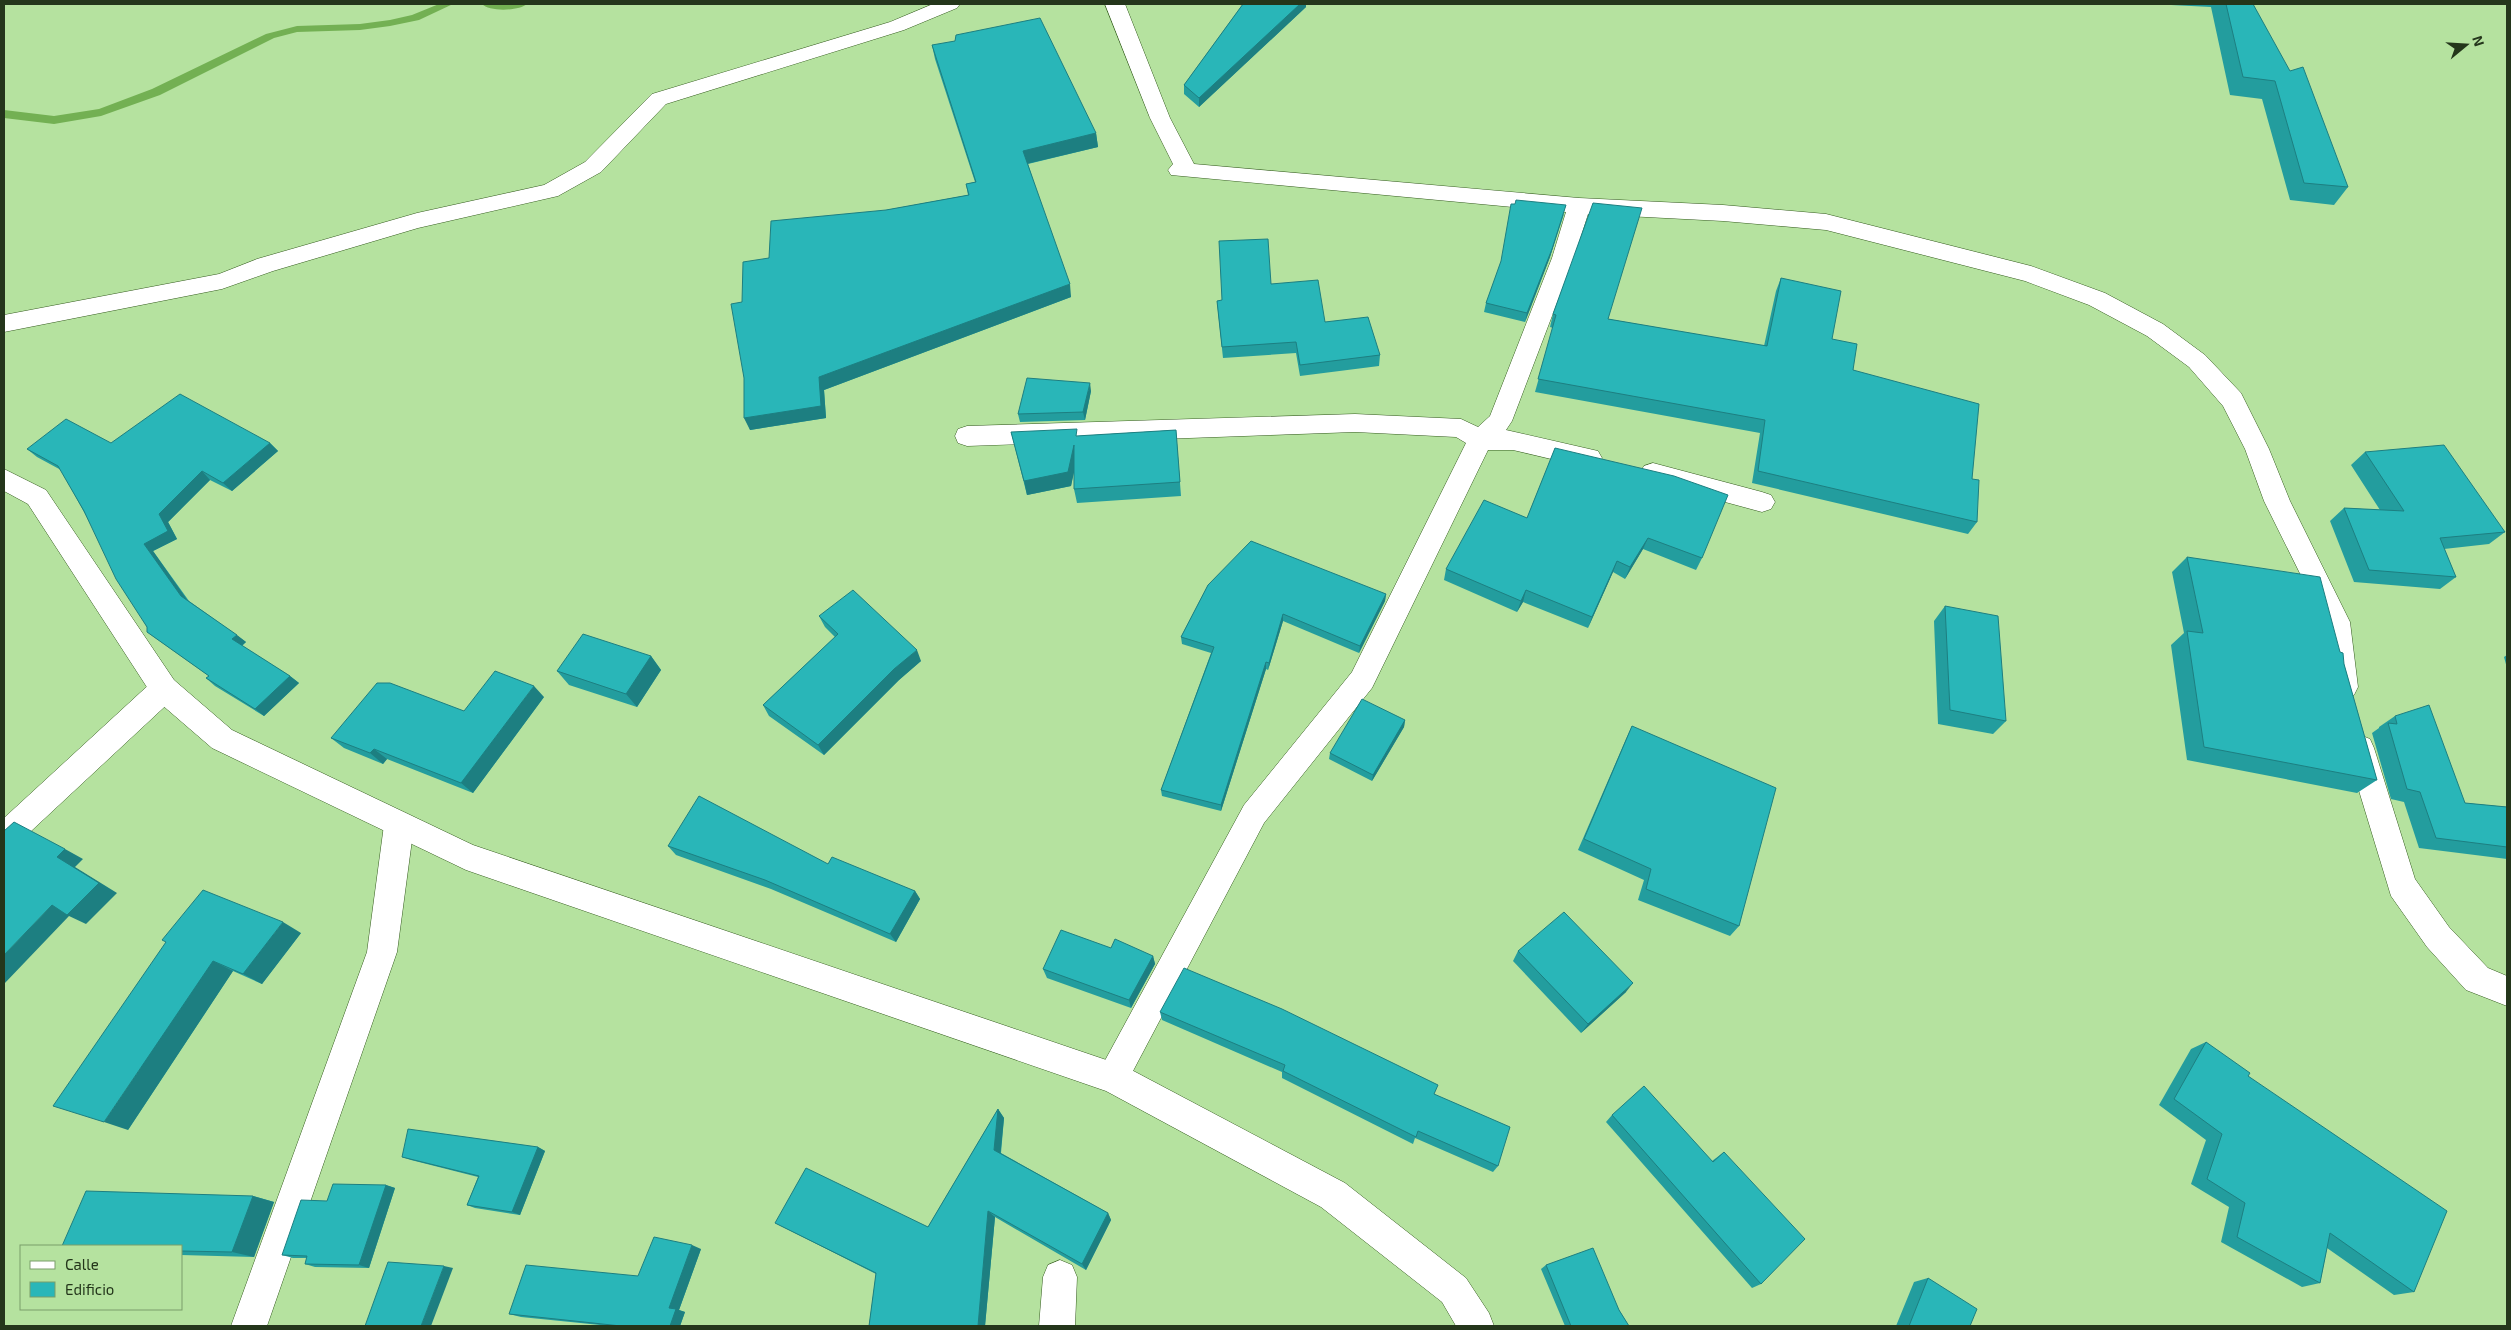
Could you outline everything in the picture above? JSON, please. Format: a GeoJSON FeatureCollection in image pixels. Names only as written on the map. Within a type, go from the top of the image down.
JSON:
{"type":"FeatureCollection","features":[{"type":"Feature","properties":{"kind":"street"},"geometry":{"type":"LineString","coordinates":[[4,324],[222,281],[417,220],[550,190],[594,167],[659,99],[897,26],[950,4]]}},
{"type":"Feature","properties":{"kind":"street"},"geometry":{"type":"LineString","coordinates":[[1115,4],[1183,171],[1579,206],[1723,213],[1826,222],[2031,274],[2097,300],[2155,330],[2197,361],[2232,400],[2257,449],[2277,501],[2338,622],[2341,677],[2402,886],[2438,937],[2477,978],[2507,990]]}},
{"type":"Feature","properties":{"kind":"street"},"geometry":{"type":"LineString","coordinates":[[1113,1077],[1254,814],[1362,680],[1480,440],[1500,422],[1563,258],[1579,206]]}},
{"type":"Feature","properties":{"kind":"street"},"geometry":{"type":"LineString","coordinates":[[967,436],[1355,423],[1461,428],[1480,440],[1513,440],[1620,465],[1762,502]]}},
{"type":"Feature","properties":{"kind":"street"},"geometry":{"type":"LineString","coordinates":[[4,479],[37,497],[164,689],[222,739],[466,856],[1113,1077],[1333,1195],[1454,1290],[1476,1326]]}},
{"type":"Feature","properties":{"kind":"street"},"geometry":{"type":"LineString","coordinates":[[4,837],[164,689]]}},
{"type":"Feature","properties":{"kind":"street"},"geometry":{"type":"LineString","coordinates":[[250,1326],[382,952],[399,824]]}},
{"type":"Feature","properties":{"kind":"street"},"geometry":{"type":"LineString","coordinates":[[1057,1326],[1060,1278]]}},
{"type":"Feature","properties":{"kind":"building"},"geometry":{"type":"Polygon","coordinates":[[[1243,4],[1300,4],[1199,98],[1184,85],[1243,4]]]}},
{"type":"Feature","properties":{"kind":"building"},"geometry":{"type":"Polygon","coordinates":[[[2226,4],[2253,4],[2290,71],[2303,67],[2348,187],[2304,183],[2275,81],[2243,77],[2226,4]]]}},
{"type":"Feature","properties":{"kind":"building"},"geometry":{"type":"Polygon","coordinates":[[[1040,18],[1096,133],[1023,151],[1070,284],[819,377],[821,406],[744,418],[744,378],[731,304],[742,302],[743,262],[769,258],[771,221],[886,210],[969,195],[966,184],[976,182],[932,45],[955,41],[956,35],[1040,18]]]}},
{"type":"Feature","properties":{"kind":"building"},"geometry":{"type":"Polygon","coordinates":[[[1516,200],[1566,205],[1552,249],[1527,313],[1486,303],[1501,261],[1511,204],[1515,204],[1516,200]]]}},
{"type":"Feature","properties":{"kind":"building"},"geometry":{"type":"Polygon","coordinates":[[[1593,203],[1642,208],[1608,319],[1767,346],[1781,278],[1841,291],[1832,339],[1857,344],[1853,370],[1979,404],[1972,479],[1979,480],[1977,522],[1758,471],[1765,420],[1538,379],[1556,315],[1553,314],[1593,203]]]}},
{"type":"Feature","properties":{"kind":"building"},"geometry":{"type":"Polygon","coordinates":[[[1268,239],[1271,284],[1318,280],[1325,322],[1368,317],[1380,355],[1300,365],[1296,342],[1222,347],[1217,301],[1222,300],[1219,241],[1268,239]]]}},
{"type":"Feature","properties":{"kind":"building"},"geometry":{"type":"Polygon","coordinates":[[[1027,378],[1090,383],[1083,412],[1018,414],[1027,378]]]}},
{"type":"Feature","properties":{"kind":"building"},"geometry":{"type":"Polygon","coordinates":[[[180,394],[270,443],[223,483],[202,471],[159,514],[168,531],[144,544],[181,596],[237,635],[232,639],[290,676],[255,709],[206,678],[209,676],[147,632],[147,627],[116,579],[84,511],[58,466],[27,449],[66,419],[111,443],[180,394]]]}},
{"type":"Feature","properties":{"kind":"building"},"geometry":{"type":"Polygon","coordinates":[[[1077,429],[1076,436],[1176,430],[1180,482],[1074,489],[1074,445],[1068,472],[1024,481],[1011,432],[1077,429]]]}},
{"type":"Feature","properties":{"kind":"building"},"geometry":{"type":"Polygon","coordinates":[[[2444,445],[2505,532],[2440,538],[2456,577],[2369,570],[2344,508],[2404,511],[2365,452],[2444,445]]]}},
{"type":"Feature","properties":{"kind":"building"},"geometry":{"type":"Polygon","coordinates":[[[1555,448],[1674,476],[1728,495],[1702,558],[1648,538],[1630,567],[1617,561],[1592,617],[1526,590],[1521,601],[1446,569],[1484,500],[1527,518],[1555,448]]]}},
{"type":"Feature","properties":{"kind":"building"},"geometry":{"type":"Polygon","coordinates":[[[1251,541],[1386,594],[1360,646],[1283,614],[1269,663],[1266,662],[1221,805],[1161,790],[1214,647],[1181,637],[1208,585],[1251,541]]]}},
{"type":"Feature","properties":{"kind":"building"},"geometry":{"type":"Polygon","coordinates":[[[2187,557],[2320,577],[2340,652],[2343,653],[2344,664],[2377,780],[2204,747],[2187,631],[2203,633],[2187,557]]]}},
{"type":"Feature","properties":{"kind":"building"},"geometry":{"type":"Polygon","coordinates":[[[853,590],[917,650],[894,669],[818,745],[763,705],[838,634],[819,616],[853,590]]]}},
{"type":"Feature","properties":{"kind":"building"},"geometry":{"type":"Polygon","coordinates":[[[1945,606],[1998,616],[2006,721],[1950,710],[1945,606]]]}},
{"type":"Feature","properties":{"kind":"building"},"geometry":{"type":"Polygon","coordinates":[[[583,634],[651,656],[626,694],[557,671],[583,634]]]}},
{"type":"Feature","properties":{"kind":"building"},"geometry":{"type":"Polygon","coordinates":[[[495,671],[534,686],[461,783],[374,749],[370,753],[331,738],[377,683],[390,683],[464,711],[495,671]]]}},
{"type":"Feature","properties":{"kind":"building"},"geometry":{"type":"Polygon","coordinates":[[[1362,699],[1405,720],[1373,775],[1330,753],[1362,699]]]}},
{"type":"Feature","properties":{"kind":"building"},"geometry":{"type":"Polygon","coordinates":[[[2429,705],[2465,803],[2507,807],[2507,847],[2436,838],[2420,792],[2407,789],[2388,723],[2397,724],[2395,716],[2429,705]]]}},
{"type":"Feature","properties":{"kind":"building"},"geometry":{"type":"Polygon","coordinates":[[[1632,726],[1776,788],[1739,926],[1646,889],[1651,869],[1584,839],[1632,726]]]}},
{"type":"Feature","properties":{"kind":"building"},"geometry":{"type":"Polygon","coordinates":[[[699,796],[828,864],[832,857],[915,891],[890,934],[765,880],[668,846],[699,796]]]}},
{"type":"Feature","properties":{"kind":"building"},"geometry":{"type":"Polygon","coordinates":[[[14,822],[65,849],[57,857],[99,883],[67,915],[52,905],[4,955],[4,831],[14,822]]]}},
{"type":"Feature","properties":{"kind":"building"},"geometry":{"type":"Polygon","coordinates":[[[203,890],[283,922],[243,974],[213,961],[104,1122],[53,1106],[166,942],[162,940],[203,890]]]}},
{"type":"Feature","properties":{"kind":"building"},"geometry":{"type":"Polygon","coordinates":[[[1564,912],[1633,983],[1588,1024],[1518,951],[1564,912]]]}},
{"type":"Feature","properties":{"kind":"building"},"geometry":{"type":"Polygon","coordinates":[[[1061,930],[1111,948],[1115,939],[1153,956],[1129,1000],[1043,969],[1061,930]]]}},
{"type":"Feature","properties":{"kind":"building"},"geometry":{"type":"Polygon","coordinates":[[[1184,968],[1282,1009],[1438,1085],[1434,1094],[1510,1127],[1498,1166],[1418,1131],[1416,1137],[1283,1071],[1285,1065],[1160,1012],[1184,968]]]}},
{"type":"Feature","properties":{"kind":"building"},"geometry":{"type":"Polygon","coordinates":[[[2206,1042],[2250,1073],[2248,1076],[2447,1211],[2414,1292],[2330,1233],[2320,1283],[2237,1237],[2245,1203],[2207,1179],[2222,1134],[2174,1099],[2206,1042]]]}},
{"type":"Feature","properties":{"kind":"building"},"geometry":{"type":"Polygon","coordinates":[[[1644,1086],[1713,1162],[1724,1152],[1805,1239],[1761,1284],[1612,1115],[1644,1086]]]}},
{"type":"Feature","properties":{"kind":"building"},"geometry":{"type":"Polygon","coordinates":[[[998,1109],[994,1150],[1108,1213],[1082,1264],[988,1211],[978,1326],[869,1326],[876,1273],[775,1223],[806,1168],[928,1227],[998,1109]]]}},
{"type":"Feature","properties":{"kind":"building"},"geometry":{"type":"Polygon","coordinates":[[[408,1129],[538,1147],[512,1212],[467,1205],[479,1176],[402,1157],[408,1129]]]}},
{"type":"Feature","properties":{"kind":"building"},"geometry":{"type":"Polygon","coordinates":[[[333,1184],[386,1185],[359,1265],[305,1264],[307,1256],[282,1255],[301,1200],[327,1201],[333,1184]]]}},
{"type":"Feature","properties":{"kind":"building"},"geometry":{"type":"Polygon","coordinates":[[[86,1191],[253,1196],[232,1252],[182,1251],[182,1245],[62,1245],[86,1191]]]}},
{"type":"Feature","properties":{"kind":"building"},"geometry":{"type":"Polygon","coordinates":[[[654,1237],[692,1245],[669,1308],[676,1309],[670,1326],[621,1326],[509,1314],[526,1265],[638,1276],[654,1237]]]}},
{"type":"Feature","properties":{"kind":"building"},"geometry":{"type":"Polygon","coordinates":[[[1593,1248],[1619,1310],[1629,1326],[1571,1326],[1546,1265],[1593,1248]]]}},
{"type":"Feature","properties":{"kind":"building"},"geometry":{"type":"Polygon","coordinates":[[[388,1262],[444,1266],[421,1326],[365,1326],[388,1262]]]}},
{"type":"Feature","properties":{"kind":"building"},"geometry":{"type":"Polygon","coordinates":[[[1928,1278],[1977,1309],[1970,1326],[1909,1326],[1928,1278]]]}},
{"type":"Feature","properties":{"kind":"waterway"},"geometry":{"type":"LineString","coordinates":[[4,114],[54,120],[101,112],[156,92],[270,36],[297,29],[360,27],[390,23],[415,18],[448,4]]}},
{"type":"Feature","properties":{"kind":"waterway"},"geometry":{"type":"LineString","coordinates":[[487,4],[505,6],[522,4]]}}]}
